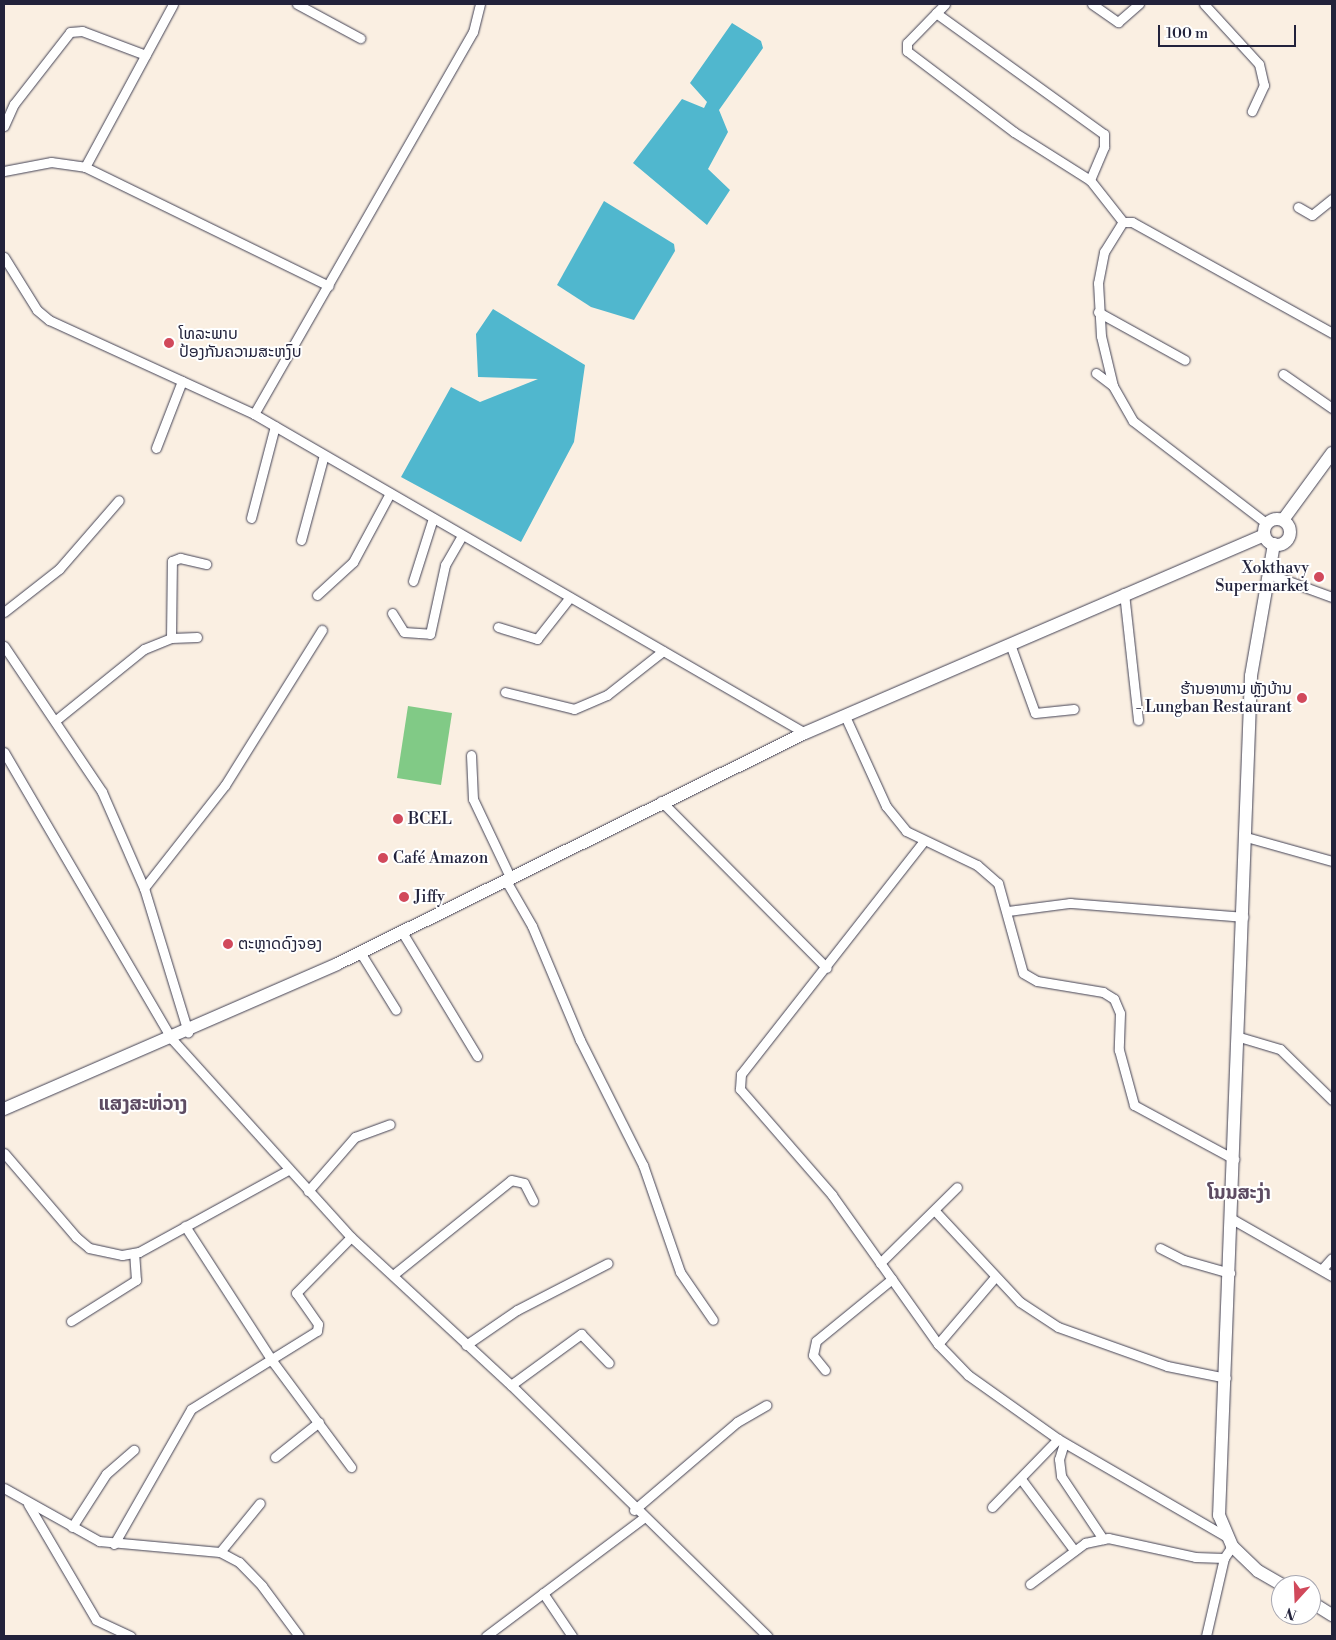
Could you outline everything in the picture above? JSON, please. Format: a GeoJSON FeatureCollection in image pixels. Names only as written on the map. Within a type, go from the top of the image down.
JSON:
{"type":"FeatureCollection","features":[{"type":"Feature","properties":{"kind":"street"},"geometry":{"type":"LineString","coordinates":[[85,168],[173,4]]}},
{"type":"Feature","properties":{"kind":"street"},"geometry":{"type":"LineString","coordinates":[[297,4],[360,38]]}},
{"type":"Feature","properties":{"kind":"street"},"geometry":{"type":"LineString","coordinates":[[254,414],[473,32],[480,4]]}},
{"type":"Feature","properties":{"kind":"street"},"geometry":{"type":"LineString","coordinates":[[945,4],[907,43],[907,51],[1014,132],[1090,180],[1124,222]]}},
{"type":"Feature","properties":{"kind":"street"},"geometry":{"type":"LineString","coordinates":[[1092,4],[1118,22],[1140,4]]}},
{"type":"Feature","properties":{"kind":"street"},"geometry":{"type":"LineString","coordinates":[[1204,4],[1259,64],[1264,85],[1252,111]]}},
{"type":"Feature","properties":{"kind":"street"},"geometry":{"type":"LineString","coordinates":[[936,13],[1104,134],[1104,147],[1090,180]]}},
{"type":"Feature","properties":{"kind":"street"},"geometry":{"type":"LineString","coordinates":[[4,126],[14,104],[70,32],[82,31],[146,55]]}},
{"type":"Feature","properties":{"kind":"street"},"geometry":{"type":"LineString","coordinates":[[4,171],[60,162],[85,168],[329,286]]}},
{"type":"Feature","properties":{"kind":"street"},"geometry":{"type":"LineString","coordinates":[[1298,207],[1312,215],[1332,199]]}},
{"type":"Feature","properties":{"kind":"street"},"geometry":{"type":"LineString","coordinates":[[1124,222],[1104,252],[1098,312],[1113,386],[1133,421],[1265,529],[1274,544],[1251,676],[1243,917],[1236,1036],[1234,1159],[1226,1378],[1219,1515],[1229,1542],[1206,1636]]}},
{"type":"Feature","properties":{"kind":"street"},"geometry":{"type":"LineString","coordinates":[[1124,222],[1132,222],[1332,333]]}},
{"type":"Feature","properties":{"kind":"street"},"geometry":{"type":"LineString","coordinates":[[4,257],[37,310],[49,320],[254,414],[805,733]]}},
{"type":"Feature","properties":{"kind":"street"},"geometry":{"type":"LineString","coordinates":[[1098,312],[1185,360]]}},
{"type":"Feature","properties":{"kind":"street"},"geometry":{"type":"LineString","coordinates":[[1096,373],[1113,386]]}},
{"type":"Feature","properties":{"kind":"street"},"geometry":{"type":"LineString","coordinates":[[1284,374],[1332,408]]}},
{"type":"Feature","properties":{"kind":"street"},"geometry":{"type":"LineString","coordinates":[[156,448],[182,382]]}},
{"type":"Feature","properties":{"kind":"street"},"geometry":{"type":"LineString","coordinates":[[251,518],[275,426]]}},
{"type":"Feature","properties":{"kind":"street"},"geometry":{"type":"LineString","coordinates":[[4,1108],[188,1032],[402,932],[662,801],[805,733],[1010,644],[1284,520],[1332,453]]}},
{"type":"Feature","properties":{"kind":"street"},"geometry":{"type":"LineString","coordinates":[[301,540],[324,455]]}},
{"type":"Feature","properties":{"kind":"street"},"geometry":{"type":"LineString","coordinates":[[316,596],[353,562],[390,493]]}},
{"type":"Feature","properties":{"kind":"street"},"geometry":{"type":"LineString","coordinates":[[4,612],[59,569],[119,500]]}},
{"type":"Feature","properties":{"kind":"street"},"geometry":{"type":"LineString","coordinates":[[413,581],[433,518]]}},
{"type":"Feature","properties":{"kind":"street"},"geometry":{"type":"LineString","coordinates":[[1274,544],[1289,536],[1284,520]]}},
{"type":"Feature","properties":{"kind":"street"},"geometry":{"type":"LineString","coordinates":[[392,613],[404,632],[430,634],[443,570],[462,535]]}},
{"type":"Feature","properties":{"kind":"street"},"geometry":{"type":"LineString","coordinates":[[171,638],[172,561],[180,558],[206,564]]}},
{"type":"Feature","properties":{"kind":"street"},"geometry":{"type":"LineString","coordinates":[[1269,574],[1332,597]]}},
{"type":"Feature","properties":{"kind":"street"},"geometry":{"type":"LineString","coordinates":[[1124,593],[1138,720]]}},
{"type":"Feature","properties":{"kind":"street"},"geometry":{"type":"LineString","coordinates":[[498,627],[537,639],[570,597]]}},
{"type":"Feature","properties":{"kind":"street"},"geometry":{"type":"LineString","coordinates":[[144,888],[225,785],[322,630]]}},
{"type":"Feature","properties":{"kind":"street"},"geometry":{"type":"LineString","coordinates":[[56,720],[144,649],[171,638],[197,637]]}},
{"type":"Feature","properties":{"kind":"street"},"geometry":{"type":"LineString","coordinates":[[1010,644],[1035,713],[1074,709]]}},
{"type":"Feature","properties":{"kind":"street"},"geometry":{"type":"LineString","coordinates":[[4,646],[56,720],[102,792],[144,888],[188,1032]]}},
{"type":"Feature","properties":{"kind":"street"},"geometry":{"type":"LineString","coordinates":[[505,692],[574,709],[607,694],[663,651]]}},
{"type":"Feature","properties":{"kind":"street"},"geometry":{"type":"LineString","coordinates":[[845,716],[886,806],[906,831],[923,842],[986,871],[998,883],[1008,910],[1023,973],[1037,982],[1103,992],[1114,1000],[1120,1013],[1119,1050],[1134,1105],[1234,1159]]}},
{"type":"Feature","properties":{"kind":"street"},"geometry":{"type":"LineString","coordinates":[[4,752],[172,1039],[288,1170],[351,1237],[511,1385],[634,1510],[767,1636]]}},
{"type":"Feature","properties":{"kind":"street"},"geometry":{"type":"LineString","coordinates":[[471,754],[473,799],[507,878],[532,926],[580,1040],[643,1165],[680,1272],[713,1320]]}},
{"type":"Feature","properties":{"kind":"street"},"geometry":{"type":"LineString","coordinates":[[662,801],[827,968]]}},
{"type":"Feature","properties":{"kind":"street"},"geometry":{"type":"LineString","coordinates":[[1246,837],[1332,861]]}},
{"type":"Feature","properties":{"kind":"street"},"geometry":{"type":"LineString","coordinates":[[923,842],[827,968],[741,1074],[740,1089],[832,1195],[938,1344],[968,1375],[1061,1441],[1229,1542],[1258,1571],[1271,1579]]}},
{"type":"Feature","properties":{"kind":"street"},"geometry":{"type":"LineString","coordinates":[[1008,910],[1070,903],[1243,917]]}},
{"type":"Feature","properties":{"kind":"street"},"geometry":{"type":"LineString","coordinates":[[402,932],[477,1056]]}},
{"type":"Feature","properties":{"kind":"street"},"geometry":{"type":"LineString","coordinates":[[360,952],[396,1010]]}},
{"type":"Feature","properties":{"kind":"street"},"geometry":{"type":"LineString","coordinates":[[1236,1036],[1280,1049],[1332,1100]]}},
{"type":"Feature","properties":{"kind":"street"},"geometry":{"type":"LineString","coordinates":[[308,1191],[355,1137],[390,1124]]}},
{"type":"Feature","properties":{"kind":"street"},"geometry":{"type":"LineString","coordinates":[[4,1153],[90,1248],[134,1253],[288,1170]]}},
{"type":"Feature","properties":{"kind":"street"},"geometry":{"type":"LineString","coordinates":[[393,1275],[511,1180],[524,1183],[533,1201]]}},
{"type":"Feature","properties":{"kind":"street"},"geometry":{"type":"LineString","coordinates":[[880,1263],[936,1212],[957,1187]]}},
{"type":"Feature","properties":{"kind":"street"},"geometry":{"type":"LineString","coordinates":[[936,1212],[1020,1302],[1082,1339],[1167,1366],[1226,1378]]}},
{"type":"Feature","properties":{"kind":"street"},"geometry":{"type":"LineString","coordinates":[[1232,1219],[1323,1268],[1332,1276]]}},
{"type":"Feature","properties":{"kind":"street"},"geometry":{"type":"LineString","coordinates":[[185,1226],[273,1362],[352,1467]]}},
{"type":"Feature","properties":{"kind":"street"},"geometry":{"type":"LineString","coordinates":[[114,1544],[191,1409],[273,1362],[317,1332],[318,1324],[296,1293],[351,1237]]}},
{"type":"Feature","properties":{"kind":"street"},"geometry":{"type":"LineString","coordinates":[[1160,1248],[1184,1260],[1230,1273]]}},
{"type":"Feature","properties":{"kind":"street"},"geometry":{"type":"LineString","coordinates":[[71,1321],[136,1280],[134,1253]]}},
{"type":"Feature","properties":{"kind":"street"},"geometry":{"type":"LineString","coordinates":[[1323,1268],[1332,1258]]}},
{"type":"Feature","properties":{"kind":"street"},"geometry":{"type":"LineString","coordinates":[[466,1345],[517,1310],[608,1263]]}},
{"type":"Feature","properties":{"kind":"street"},"geometry":{"type":"LineString","coordinates":[[938,1344],[995,1277]]}},
{"type":"Feature","properties":{"kind":"street"},"geometry":{"type":"LineString","coordinates":[[825,1370],[813,1355],[816,1341],[892,1279]]}},
{"type":"Feature","properties":{"kind":"street"},"geometry":{"type":"LineString","coordinates":[[511,1385],[581,1334],[609,1364]]}},
{"type":"Feature","properties":{"kind":"street"},"geometry":{"type":"LineString","coordinates":[[634,1510],[737,1422],[766,1406]]}},
{"type":"Feature","properties":{"kind":"street"},"geometry":{"type":"LineString","coordinates":[[275,1457],[319,1422]]}},
{"type":"Feature","properties":{"kind":"street"},"geometry":{"type":"LineString","coordinates":[[992,1507],[1061,1441]]}},
{"type":"Feature","properties":{"kind":"street"},"geometry":{"type":"LineString","coordinates":[[1061,1441],[1058,1459],[1062,1476],[1103,1539]]}},
{"type":"Feature","properties":{"kind":"street"},"geometry":{"type":"LineString","coordinates":[[72,1527],[106,1474],[134,1450]]}},
{"type":"Feature","properties":{"kind":"street"},"geometry":{"type":"LineString","coordinates":[[1020,1479],[1074,1550]]}},
{"type":"Feature","properties":{"kind":"street"},"geometry":{"type":"LineString","coordinates":[[4,1488],[28,1504],[72,1527],[114,1544],[167,1544],[220,1552],[239,1562],[262,1586],[299,1636]]}},
{"type":"Feature","properties":{"kind":"street"},"geometry":{"type":"LineString","coordinates":[[220,1552],[260,1503]]}},
{"type":"Feature","properties":{"kind":"street"},"geometry":{"type":"LineString","coordinates":[[28,1504],[96,1620],[131,1636]]}},
{"type":"Feature","properties":{"kind":"street"},"geometry":{"type":"LineString","coordinates":[[486,1636],[643,1518]]}},
{"type":"Feature","properties":{"kind":"street"},"geometry":{"type":"LineString","coordinates":[[1030,1584],[1074,1550],[1103,1539],[1195,1557],[1224,1558]]}},
{"type":"Feature","properties":{"kind":"street"},"geometry":{"type":"LineString","coordinates":[[543,1593],[572,1636]]}},
{"type":"Feature","properties":{"kind":"street"},"geometry":{"type":"LineString","coordinates":[[1321,1608],[1332,1614]]}},
{"type":"Feature","properties":{"kind":"green space"},"geometry":{"type":"Polygon","coordinates":[[[408,706],[452,713],[441,785],[397,778],[408,706]]]}},
{"type":"Feature","properties":{"kind":"water"},"geometry":{"type":"Polygon","coordinates":[[[732,23],[761,41],[763,48],[719,110],[728,132],[708,169],[730,190],[707,225],[633,163],[682,99],[704,108],[707,102],[690,83],[732,23]]]}},
{"type":"Feature","properties":{"kind":"water"},"geometry":{"type":"Polygon","coordinates":[[[604,201],[674,244],[675,251],[634,320],[591,307],[557,285],[604,201]]]}},
{"type":"Feature","properties":{"kind":"water"},"geometry":{"type":"Polygon","coordinates":[[[493,309],[585,365],[574,442],[521,542],[401,477],[451,387],[480,402],[538,379],[478,377],[476,334],[493,309]]]}},
{"type":"Feature","properties":{"kind":"place","name":"ໂທລະພາບ ປ້ອງກັນຄວາມສະຫງົບ"},"geometry":{"type":"Point","coordinates":[169,343]}},
{"type":"Feature","properties":{"kind":"place","name":"Xokthavy Supermarket"},"geometry":{"type":"Point","coordinates":[1319,577]}},
{"type":"Feature","properties":{"kind":"place","name":"ຮ້ານອາຫານ ຫຼັງບ້ານ - Lungban Restaurant"},"geometry":{"type":"Point","coordinates":[1302,698]}},
{"type":"Feature","properties":{"kind":"place","name":"BCEL"},"geometry":{"type":"Point","coordinates":[398,819]}},
{"type":"Feature","properties":{"kind":"place","name":"Café Amazon"},"geometry":{"type":"Point","coordinates":[383,858]}},
{"type":"Feature","properties":{"kind":"place","name":"Jiffy"},"geometry":{"type":"Point","coordinates":[404,897]}},
{"type":"Feature","properties":{"kind":"place","name":"ຕະຫຼາດດົງຈອງ"},"geometry":{"type":"Point","coordinates":[228,944]}},
{"type":"Feature","properties":{"kind":"district","name":"ແສງສະຫ່ວາງ"},"geometry":{"type":"Point","coordinates":[143,1105]}},
{"type":"Feature","properties":{"kind":"district","name":"ໂນນສະງ່າ"},"geometry":{"type":"Point","coordinates":[1239,1194]}}]}
